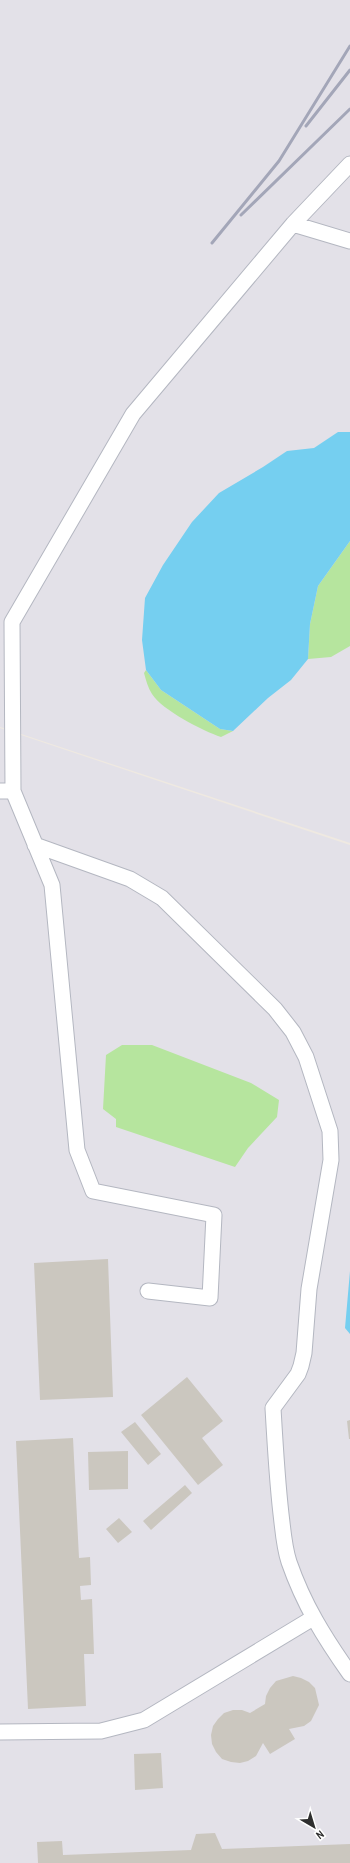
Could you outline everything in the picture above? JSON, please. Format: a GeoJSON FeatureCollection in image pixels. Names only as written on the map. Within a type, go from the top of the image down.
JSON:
{"type":"FeatureCollection","features":[{"type":"Feature","properties":{"kind":"lane"},"geometry":{"type":"LineString","coordinates":[[148,1291],[210,1298],[214,1215],[93,1191],[77,1150],[52,885],[35,845],[6,791],[12,622],[133,414],[294,224],[350,164]]}},
{"type":"Feature","properties":{"kind":"lane"},"geometry":{"type":"LineString","coordinates":[[294,224],[350,241]]}},
{"type":"Feature","properties":{"kind":"lane"},"geometry":{"type":"LineString","coordinates":[[35,845],[130,879],[162,898],[275,1009],[293,1032],[306,1057],[330,1131],[331,1160],[306,1306],[304,1353],[301,1366],[298,1374],[273,1408],[278,1492],[284,1540],[289,1561],[307,1607],[350,1674]]}},
{"type":"Feature","properties":{"kind":"lane"},"geometry":{"type":"LineString","coordinates":[[0,1732],[101,1730],[144,1720],[313,1618]]}},
{"type":"Feature","properties":{"kind":"shaded area"},"geometry":{"type":"Polygon","coordinates":[[[0,0],[350,0],[350,843],[0,727],[0,0]]]}},
{"type":"Feature","properties":{"kind":"shaded area"},"geometry":{"type":"Polygon","coordinates":[[[0,728],[350,845],[350,1863],[0,1863],[0,728]]]}},
{"type":"Feature","properties":{"kind":"green space"},"geometry":{"type":"Polygon","coordinates":[[[350,541],[350,646],[331,657],[308,659],[310,624],[318,586],[350,541]]]}},
{"type":"Feature","properties":{"kind":"green space"},"geometry":{"type":"Polygon","coordinates":[[[146,670],[161,690],[220,729],[233,731],[221,737],[194,725],[164,707],[152,694],[148,687],[144,673],[146,670]]]}},
{"type":"Feature","properties":{"kind":"green space"},"geometry":{"type":"Polygon","coordinates":[[[122,1045],[152,1045],[251,1083],[279,1100],[277,1117],[248,1148],[235,1167],[116,1127],[116,1119],[103,1109],[106,1055],[122,1045]]]}},
{"type":"Feature","properties":{"kind":"water"},"geometry":{"type":"Polygon","coordinates":[[[338,432],[350,432],[350,541],[318,586],[310,624],[308,659],[291,680],[268,698],[233,731],[220,729],[161,690],[146,670],[142,640],[145,598],[163,565],[192,522],[219,493],[287,451],[314,448],[338,432]]]}},
{"type":"Feature","properties":{"kind":"water"},"geometry":{"type":"Polygon","coordinates":[[[350,1271],[350,1334],[345,1328],[350,1271]]]}},
{"type":"Feature","properties":{"kind":"building"},"geometry":{"type":"Polygon","coordinates":[[[108,1259],[113,1397],[40,1400],[34,1263],[108,1259]]]}},
{"type":"Feature","properties":{"kind":"building"},"geometry":{"type":"Polygon","coordinates":[[[187,1377],[223,1421],[202,1438],[223,1465],[198,1485],[141,1415],[187,1377]]]}},
{"type":"Feature","properties":{"kind":"building"},"geometry":{"type":"Polygon","coordinates":[[[350,1420],[350,1439],[349,1439],[347,1421],[350,1420]]]}},
{"type":"Feature","properties":{"kind":"building"},"geometry":{"type":"Polygon","coordinates":[[[135,1422],[161,1454],[148,1465],[121,1432],[135,1422]]]}},
{"type":"Feature","properties":{"kind":"building"},"geometry":{"type":"Polygon","coordinates":[[[73,1438],[79,1558],[90,1557],[91,1585],[80,1586],[81,1600],[92,1599],[94,1654],[84,1654],[86,1706],[28,1709],[16,1441],[73,1438]]]}},
{"type":"Feature","properties":{"kind":"building"},"geometry":{"type":"Polygon","coordinates":[[[128,1451],[128,1489],[89,1490],[88,1452],[128,1451]]]}},
{"type":"Feature","properties":{"kind":"building"},"geometry":{"type":"Polygon","coordinates":[[[185,1485],[192,1493],[151,1530],[143,1521],[185,1485]]]}},
{"type":"Feature","properties":{"kind":"building"},"geometry":{"type":"Polygon","coordinates":[[[119,1518],[132,1532],[118,1543],[106,1529],[119,1518]]]}},
{"type":"Feature","properties":{"kind":"building"},"geometry":{"type":"Polygon","coordinates":[[[293,1676],[309,1682],[315,1688],[319,1705],[311,1721],[304,1726],[289,1729],[295,1739],[270,1754],[263,1743],[256,1756],[248,1761],[240,1763],[222,1759],[212,1744],[211,1735],[213,1726],[218,1719],[224,1713],[233,1710],[242,1710],[250,1713],[265,1704],[266,1696],[276,1681],[293,1676]]]}},
{"type":"Feature","properties":{"kind":"building"},"geometry":{"type":"Polygon","coordinates":[[[161,1753],[163,1788],[135,1790],[134,1754],[161,1753]]]}},
{"type":"Feature","properties":{"kind":"building"},"geometry":{"type":"Polygon","coordinates":[[[215,1833],[222,1849],[350,1844],[350,1863],[38,1863],[37,1842],[62,1841],[63,1855],[191,1850],[196,1834],[215,1833]]]}},
{"type":"Feature","properties":{"kind":"railway"},"geometry":{"type":"LineString","coordinates":[[212,243],[279,161],[350,46]]}},
{"type":"Feature","properties":{"kind":"railway"},"geometry":{"type":"LineString","coordinates":[[306,126],[350,70]]}},
{"type":"Feature","properties":{"kind":"railway"},"geometry":{"type":"LineString","coordinates":[[241,215],[350,109]]}}]}
